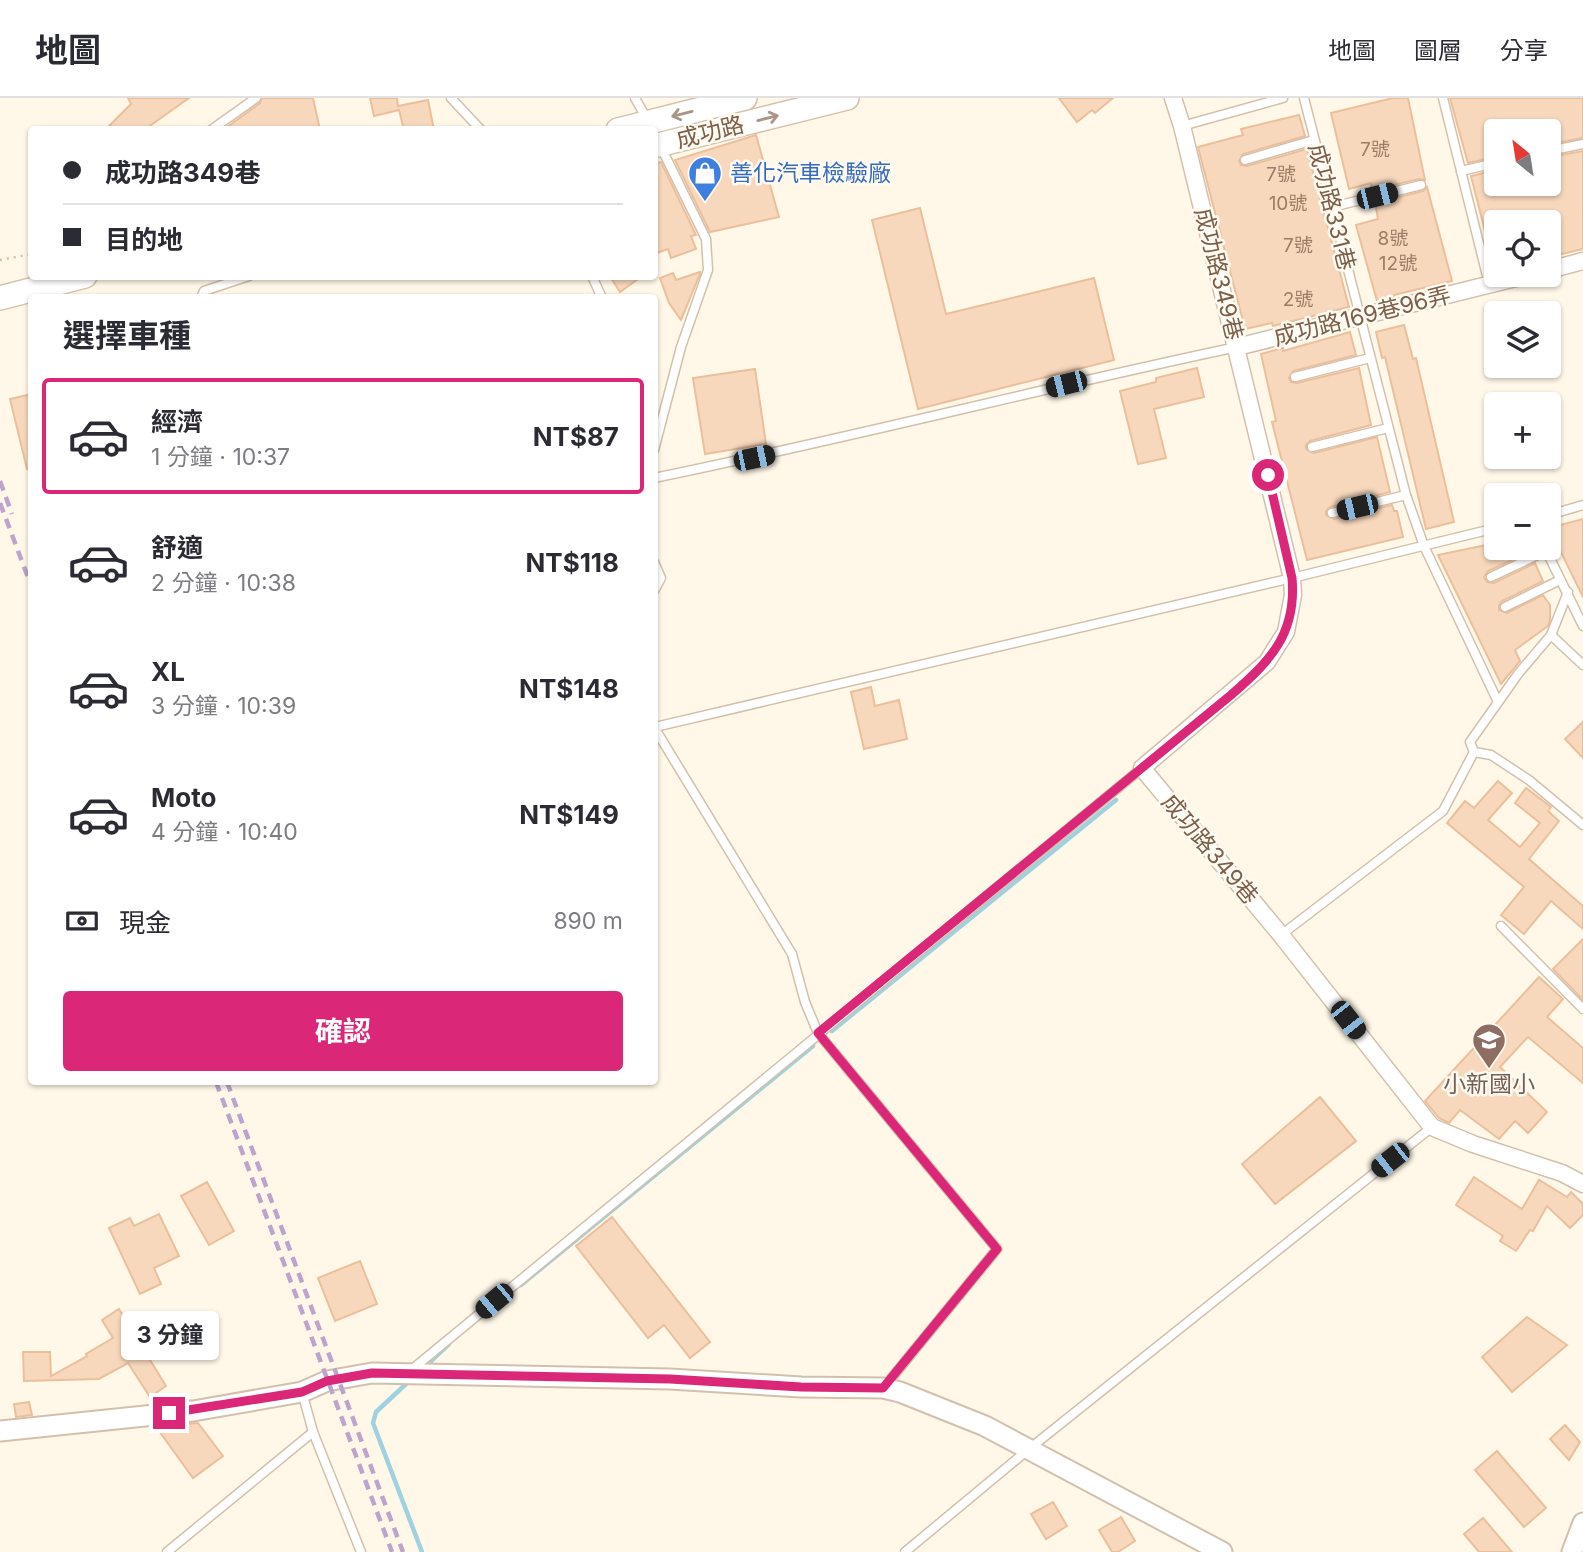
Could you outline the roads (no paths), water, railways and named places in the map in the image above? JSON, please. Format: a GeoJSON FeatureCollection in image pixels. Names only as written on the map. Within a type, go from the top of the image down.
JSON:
{"type":"FeatureCollection","features":[{"type":"Feature","properties":{"kind":"main road","name":"成功路"},"geometry":{"type":"LineString","coordinates":[[658,133],[745,98]]}},
{"type":"Feature","properties":{"kind":"main road","name":"成功路"},"geometry":{"type":"LineString","coordinates":[[658,134],[847,98]]}},
{"type":"Feature","properties":{"kind":"main road"},"geometry":{"type":"LineString","coordinates":[[0,298],[70,280]]}},
{"type":"Feature","properties":{"kind":"street","name":"成功路349巷"},"geometry":{"type":"LineString","coordinates":[[1173,98],[1237,347],[1292,578],[1293,595],[1286,632],[1267,662],[1142,768],[1281,935],[1433,1126],[1474,1144],[1562,1173],[1583,1184]]}},
{"type":"Feature","properties":{"kind":"street"},"geometry":{"type":"LineString","coordinates":[[1561,267],[1583,261]]}},
{"type":"Feature","properties":{"kind":"street","name":"成功路169巷96弄"},"geometry":{"type":"LineString","coordinates":[[1237,347],[1484,285]]}},
{"type":"Feature","properties":{"kind":"street"},"geometry":{"type":"LineString","coordinates":[[0,1431],[193,1410],[302,1392],[327,1381],[372,1373],[670,1379],[801,1387],[883,1388],[985,1426],[1222,1552]]}},
{"type":"Feature","properties":{"kind":"street"},"geometry":{"type":"LineString","coordinates":[[1572,1552],[1583,1523]]}},
{"type":"Feature","properties":{"kind":"lane"},"geometry":{"type":"LineString","coordinates":[[217,126],[256,98]]}},
{"type":"Feature","properties":{"kind":"lane"},"geometry":{"type":"LineString","coordinates":[[451,98],[477,126]]}},
{"type":"Feature","properties":{"kind":"lane"},"geometry":{"type":"LineString","coordinates":[[635,98],[649,126]]}},
{"type":"Feature","properties":{"kind":"lane"},"geometry":{"type":"LineString","coordinates":[[1182,126],[1283,98]]}},
{"type":"Feature","properties":{"kind":"lane","name":"成功路331巷"},"geometry":{"type":"LineString","coordinates":[[1304,98],[1406,495],[1424,546],[1498,702]]}},
{"type":"Feature","properties":{"kind":"lane"},"geometry":{"type":"LineString","coordinates":[[1443,98],[1484,264]]}},
{"type":"Feature","properties":{"kind":"lane"},"geometry":{"type":"LineString","coordinates":[[1245,160],[1314,140]]}},
{"type":"Feature","properties":{"kind":"lane"},"geometry":{"type":"LineString","coordinates":[[658,143],[706,239],[708,270],[681,347],[658,435]]}},
{"type":"Feature","properties":{"kind":"lane"},"geometry":{"type":"LineString","coordinates":[[1561,149],[1583,144]]}},
{"type":"Feature","properties":{"kind":"lane"},"geometry":{"type":"LineString","coordinates":[[1461,171],[1484,166]]}},
{"type":"Feature","properties":{"kind":"lane"},"geometry":{"type":"LineString","coordinates":[[1332,207],[1421,185]]}},
{"type":"Feature","properties":{"kind":"lane"},"geometry":{"type":"LineString","coordinates":[[203,294],[204,291],[237,280]]}},
{"type":"Feature","properties":{"kind":"lane"},"geometry":{"type":"LineString","coordinates":[[658,477],[803,448],[1093,378],[1237,347]]}},
{"type":"Feature","properties":{"kind":"lane"},"geometry":{"type":"LineString","coordinates":[[1295,377],[1370,358]]}},
{"type":"Feature","properties":{"kind":"lane"},"geometry":{"type":"LineString","coordinates":[[1312,447],[1388,428]]}},
{"type":"Feature","properties":{"kind":"lane"},"geometry":{"type":"LineString","coordinates":[[1332,513],[1406,495]]}},
{"type":"Feature","properties":{"kind":"lane"},"geometry":{"type":"LineString","coordinates":[[1561,511],[1583,505]]}},
{"type":"Feature","properties":{"kind":"lane"},"geometry":{"type":"LineString","coordinates":[[658,726],[1484,531]]}},
{"type":"Feature","properties":{"kind":"lane"},"geometry":{"type":"LineString","coordinates":[[1491,577],[1526,560]]}},
{"type":"Feature","properties":{"kind":"lane"},"geometry":{"type":"LineString","coordinates":[[1551,560],[1583,626]]}},
{"type":"Feature","properties":{"kind":"lane"},"geometry":{"type":"LineString","coordinates":[[1506,607],[1560,580]]}},
{"type":"Feature","properties":{"kind":"lane"},"geometry":{"type":"LineString","coordinates":[[1281,935],[1443,811],[1474,752],[1471,742],[1498,702],[1551,635],[1568,592]]}},
{"type":"Feature","properties":{"kind":"lane"},"geometry":{"type":"LineString","coordinates":[[1551,635],[1583,665]]}},
{"type":"Feature","properties":{"kind":"lane"},"geometry":{"type":"LineString","coordinates":[[658,734],[792,954],[805,1002],[818,1033],[997,1249],[883,1388]]}},
{"type":"Feature","properties":{"kind":"lane"},"geometry":{"type":"LineString","coordinates":[[1474,752],[1491,755],[1529,780],[1583,825]]}},
{"type":"Feature","properties":{"kind":"lane"},"geometry":{"type":"LineString","coordinates":[[408,1372],[1142,768]]}},
{"type":"Feature","properties":{"kind":"lane"},"geometry":{"type":"LineString","coordinates":[[1501,926],[1583,1009]]}},
{"type":"Feature","properties":{"kind":"lane"},"geometry":{"type":"LineString","coordinates":[[905,1552],[1029,1449],[1433,1126]]}},
{"type":"Feature","properties":{"kind":"lane"},"geometry":{"type":"LineString","coordinates":[[302,1392],[313,1432],[361,1552]]}},
{"type":"Feature","properties":{"kind":"lane"},"geometry":{"type":"LineString","coordinates":[[167,1552],[313,1432]]}},
{"type":"Feature","properties":{"kind":"waterway"},"geometry":{"type":"LineString","coordinates":[[832,1031],[1116,800]]}},
{"type":"Feature","properties":{"kind":"waterway"},"geometry":{"type":"LineString","coordinates":[[521,1285],[813,1046]]}},
{"type":"Feature","properties":{"kind":"waterway"},"geometry":{"type":"LineString","coordinates":[[431,1361],[449,1344]]}},
{"type":"Feature","properties":{"kind":"waterway"},"geometry":{"type":"LineString","coordinates":[[406,1384],[376,1412],[373,1423],[422,1552]]}},
{"type":"Feature","properties":{"kind":"railway"},"geometry":{"type":"LineString","coordinates":[[0,481],[12,514]]}},
{"type":"Feature","properties":{"kind":"railway"},"geometry":{"type":"LineString","coordinates":[[0,503],[28,577]]}},
{"type":"Feature","properties":{"kind":"railway"},"geometry":{"type":"LineString","coordinates":[[217,1085],[392,1552]]}},
{"type":"Feature","properties":{"kind":"railway"},"geometry":{"type":"LineString","coordinates":[[228,1085],[403,1552]]}},
{"type":"Feature","properties":{"kind":"place","name":"善化汽車檢驗廠"},"geometry":{"type":"Point","coordinates":[705,203]}},
{"type":"Feature","properties":{"kind":"place","name":"小新國小"},"geometry":{"type":"Point","coordinates":[1489,1070]}}]}
